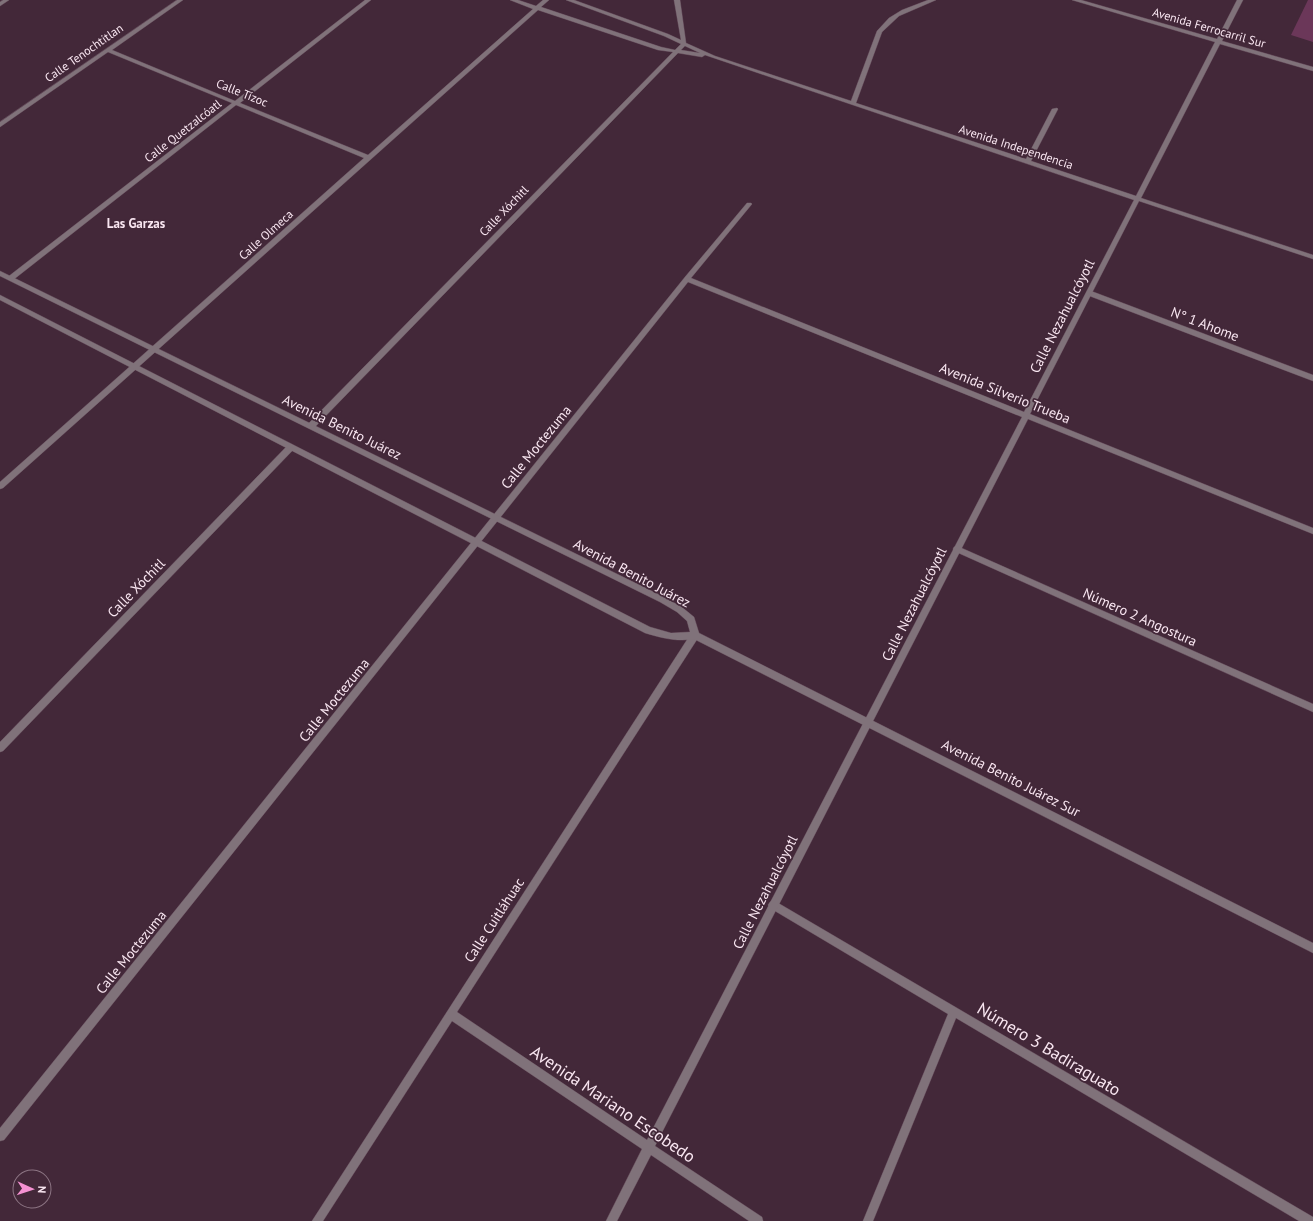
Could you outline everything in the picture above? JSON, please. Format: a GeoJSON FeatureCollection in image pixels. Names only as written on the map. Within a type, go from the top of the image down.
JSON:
{"type":"FeatureCollection","features":[{"type":"Feature","properties":{"kind":"street"},"geometry":{"type":"LineString","coordinates":[[0,4],[6,0]]}},
{"type":"Feature","properties":{"kind":"street","name":"Calle Tenochtitlan"},"geometry":{"type":"LineString","coordinates":[[0,125],[180,0]]}},
{"type":"Feature","properties":{"kind":"street","name":"Calle Quetzalcóatl"},"geometry":{"type":"LineString","coordinates":[[11,278],[368,0]]}},
{"type":"Feature","properties":{"kind":"street","name":"Avenida Independencia"},"geometry":{"type":"LineString","coordinates":[[513,0],[629,39],[676,52],[713,57]]}},
{"type":"Feature","properties":{"kind":"street","name":"Calle Olmeca"},"geometry":{"type":"LineString","coordinates":[[0,486],[546,0]]}},
{"type":"Feature","properties":{"kind":"street","name":"Avenida Independencia"},"geometry":{"type":"LineString","coordinates":[[568,0],[666,35],[713,57],[1313,257]]}},
{"type":"Feature","properties":{"kind":"street"},"geometry":{"type":"LineString","coordinates":[[677,0],[684,44]]}},
{"type":"Feature","properties":{"kind":"street"},"geometry":{"type":"LineString","coordinates":[[853,104],[879,32],[894,16],[912,7],[933,0]]}},
{"type":"Feature","properties":{"kind":"street","name":"Avenida Ferrocarril Sur"},"geometry":{"type":"LineString","coordinates":[[1076,0],[1313,69]]}},
{"type":"Feature","properties":{"kind":"street","name":"Calle Nezahualcóyotl"},"geometry":{"type":"LineString","coordinates":[[611,1221],[1240,0]]}},
{"type":"Feature","properties":{"kind":"street","name":"Calle Xóchitl"},"geometry":{"type":"LineString","coordinates":[[311,426],[684,44]]}},
{"type":"Feature","properties":{"kind":"street","name":"Calle Tízoc"},"geometry":{"type":"LineString","coordinates":[[107,50],[369,158]]}},
{"type":"Feature","properties":{"kind":"street"},"geometry":{"type":"LineString","coordinates":[[1028,162],[1055,109]]}},
{"type":"Feature","properties":{"kind":"street","name":"Calle Moctezuma"},"geometry":{"type":"LineString","coordinates":[[0,1136],[687,279],[749,204]]}},
{"type":"Feature","properties":{"kind":"street","name":"Avenida Benito Juárez"},"geometry":{"type":"LineString","coordinates":[[0,273],[680,610],[691,619],[695,635]]}},
{"type":"Feature","properties":{"kind":"street","name":"Avenida Silverio Trueba"},"geometry":{"type":"LineString","coordinates":[[687,279],[1313,531]]}},
{"type":"Feature","properties":{"kind":"street","name":"N° 1 Ahome"},"geometry":{"type":"LineString","coordinates":[[1089,293],[1313,378]]}},
{"type":"Feature","properties":{"kind":"street"},"geometry":{"type":"LineString","coordinates":[[0,297],[648,630],[681,638],[695,635]]}},
{"type":"Feature","properties":{"kind":"street","name":"Calle Xóchitl"},"geometry":{"type":"LineString","coordinates":[[0,748],[291,447]]}},
{"type":"Feature","properties":{"kind":"street","name":"Número 2 Angostura"},"geometry":{"type":"LineString","coordinates":[[957,549],[1313,708]]}},
{"type":"Feature","properties":{"kind":"street","name":"Avenida Benito Juárez Sur"},"geometry":{"type":"LineString","coordinates":[[695,635],[868,721],[1313,948]]}},
{"type":"Feature","properties":{"kind":"street","name":"Calle Cuitláhuac"},"geometry":{"type":"LineString","coordinates":[[317,1221],[695,635]]}},
{"type":"Feature","properties":{"kind":"street","name":"Número 3 Badiraguato"},"geometry":{"type":"LineString","coordinates":[[773,905],[1309,1221]]}},
{"type":"Feature","properties":{"kind":"street"},"geometry":{"type":"LineString","coordinates":[[868,1221],[954,1011]]}},
{"type":"Feature","properties":{"kind":"street","name":"Avenida Mariano Escobedo"},"geometry":{"type":"LineString","coordinates":[[450,1014],[758,1221]]}},
{"type":"Feature","properties":{"kind":"shaded area"},"geometry":{"type":"Polygon","coordinates":[[[1308,0],[1313,0],[1313,42],[1291,35],[1308,0]]]}},
{"type":"Feature","properties":{"kind":"district","name":"Las Garzas"},"geometry":{"type":"Point","coordinates":[136,223]}}]}
